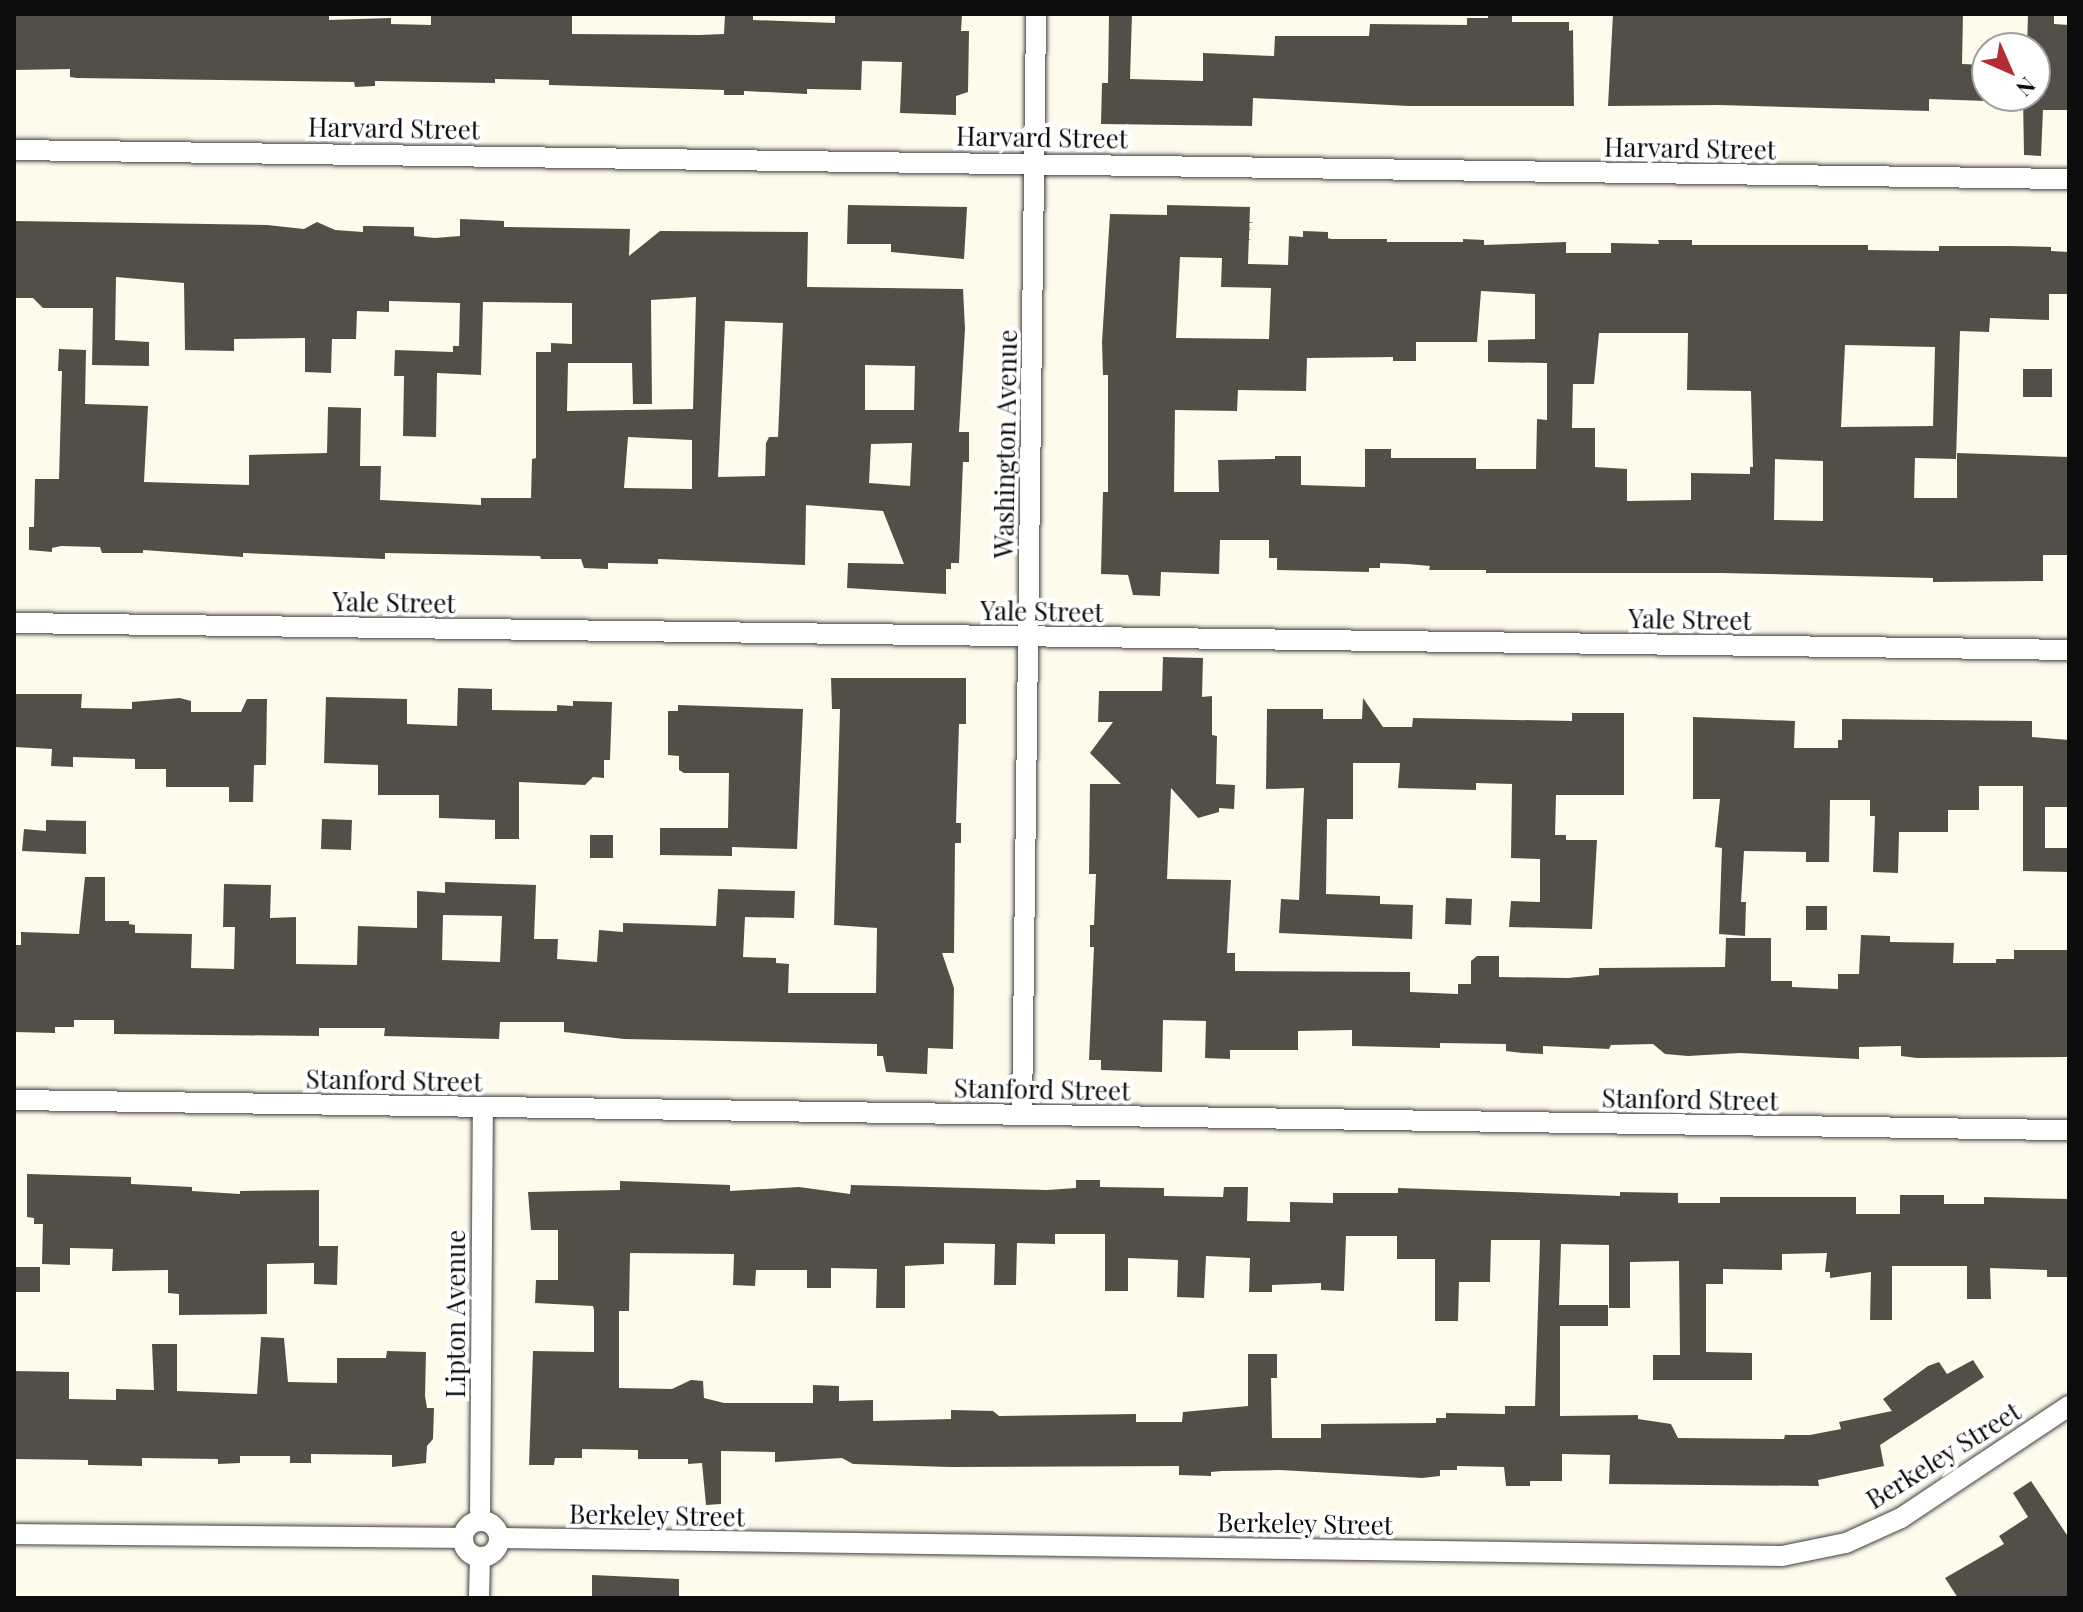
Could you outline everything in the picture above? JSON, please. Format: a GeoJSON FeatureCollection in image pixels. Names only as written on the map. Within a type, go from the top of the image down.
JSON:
{"type":"FeatureCollection","features":[{"type":"Feature","properties":{"kind":"street","name":"Washington Avenue"},"geometry":{"type":"LineString","coordinates":[[1022,1115],[1036,14]]}},
{"type":"Feature","properties":{"kind":"street","name":"Harvard Street"},"geometry":{"type":"LineString","coordinates":[[14,150],[2069,179]]}},
{"type":"Feature","properties":{"kind":"street","name":"Yale Street"},"geometry":{"type":"LineString","coordinates":[[14,623],[2069,650]]}},
{"type":"Feature","properties":{"kind":"street","name":"Stanford Street"},"geometry":{"type":"LineString","coordinates":[[14,1100],[2069,1130]]}},
{"type":"Feature","properties":{"kind":"street","name":"Lipton Avenue"},"geometry":{"type":"LineString","coordinates":[[480,1520],[483,1107]]}},
{"type":"Feature","properties":{"kind":"street","name":"Berkeley Street"},"geometry":{"type":"LineString","coordinates":[[499,1538],[1782,1556],[1846,1543],[1901,1518],[2069,1406]]}},
{"type":"Feature","properties":{"kind":"street"},"geometry":{"type":"LineString","coordinates":[[480,1520],[495,1527],[499,1538],[496,1550],[480,1557],[465,1549],[463,1538],[466,1528],[480,1520]]}},
{"type":"Feature","properties":{"kind":"street"},"geometry":{"type":"LineString","coordinates":[[14,1534],[463,1538]]}},
{"type":"Feature","properties":{"kind":"street"},"geometry":{"type":"LineString","coordinates":[[479,1598],[480,1557]]}},
{"type":"Feature","properties":{"kind":"building"},"geometry":{"type":"Polygon","coordinates":[[[14,14],[329,15],[329,20],[391,18],[391,24],[431,25],[431,14],[572,14],[572,34],[699,35],[724,34],[725,14],[753,14],[753,20],[835,23],[835,14],[962,15],[961,31],[969,31],[968,92],[956,96],[956,115],[900,113],[902,62],[862,61],[861,90],[807,89],[807,94],[744,91],[744,95],[724,95],[724,90],[549,85],[549,80],[495,79],[495,83],[375,81],[375,86],[355,87],[354,82],[77,78],[70,77],[70,69],[14,70],[14,14]]]}},
{"type":"Feature","properties":{"kind":"building"},"geometry":{"type":"Polygon","coordinates":[[[1109,14],[1132,14],[1130,79],[1203,81],[1203,53],[1274,56],[1275,36],[1369,36],[1370,24],[1467,25],[1467,18],[1488,18],[1488,14],[1512,14],[1512,22],[1569,22],[1569,31],[1573,30],[1574,106],[1409,106],[1253,98],[1252,126],[1101,124],[1102,83],[1108,83],[1109,14]]]}},
{"type":"Feature","properties":{"kind":"building"},"geometry":{"type":"Polygon","coordinates":[[[1613,14],[1963,14],[1962,64],[1971,64],[1971,100],[1929,99],[1929,111],[1720,105],[1608,106],[1613,14]]]}},
{"type":"Feature","properties":{"kind":"building"},"geometry":{"type":"Polygon","coordinates":[[[2028,14],[2054,14],[2054,24],[2069,25],[2069,110],[2051,110],[2051,32],[2027,32],[2028,14]]]}},
{"type":"Feature","properties":{"kind":"building"},"geometry":{"type":"Polygon","coordinates":[[[2023,112],[2043,112],[2041,156],[2024,155],[2023,112]]]}},
{"type":"Feature","properties":{"kind":"building"},"geometry":{"type":"Polygon","coordinates":[[[848,205],[967,207],[964,259],[891,252],[891,244],[847,244],[848,205]]]}},
{"type":"Feature","properties":{"kind":"building"},"geometry":{"type":"Polygon","coordinates":[[[1167,205],[1250,207],[1248,264],[1288,265],[1289,236],[1303,237],[1303,231],[1328,232],[1328,239],[1387,239],[1387,242],[1463,242],[1463,239],[1484,240],[1484,245],[1566,242],[1566,253],[1611,253],[1611,243],[1659,244],[1658,240],[1692,240],[1692,245],[1868,245],[1868,250],[1939,251],[1939,246],[2051,247],[2051,251],[2069,252],[2069,294],[2049,294],[2049,320],[1990,318],[1989,332],[1960,331],[1956,459],[1915,458],[1914,498],[1957,498],[1957,453],[2069,457],[2069,555],[2043,555],[2043,581],[1933,582],[1933,578],[1722,573],[1486,573],[1486,570],[1429,570],[1430,566],[1380,563],[1380,568],[1369,568],[1369,572],[1277,570],[1277,558],[1269,558],[1269,540],[1220,540],[1219,574],[1161,572],[1160,596],[1133,595],[1128,575],[1101,574],[1103,492],[1108,492],[1108,375],[1103,375],[1102,342],[1110,214],[1167,215],[1167,205]],[[1180,257],[1176,338],[1269,339],[1271,288],[1221,287],[1222,258],[1180,257]],[[1481,291],[1477,342],[1416,342],[1416,361],[1393,361],[1393,357],[1307,358],[1306,391],[1238,390],[1237,411],[1175,410],[1174,492],[1219,492],[1218,460],[1275,459],[1275,456],[1301,456],[1301,485],[1365,487],[1365,449],[1391,449],[1391,458],[1476,458],[1476,469],[1536,469],[1537,419],[1547,420],[1547,363],[1488,362],[1488,340],[1535,339],[1535,294],[1481,291]],[[1599,333],[1594,384],[1573,384],[1572,428],[1595,428],[1595,467],[1627,469],[1627,501],[1691,500],[1691,473],[1750,474],[1750,467],[1753,467],[1751,391],[1687,390],[1688,333],[1599,333]],[[1845,345],[1841,427],[1933,426],[1935,347],[1845,345]],[[1775,459],[1774,520],[1823,521],[1823,461],[1775,459]]]}},
{"type":"Feature","properties":{"kind":"building"},"geometry":{"type":"Polygon","coordinates":[[[460,219],[504,221],[504,227],[630,229],[629,256],[660,231],[808,232],[807,287],[963,289],[965,329],[959,432],[969,432],[969,462],[963,462],[959,563],[951,563],[951,569],[946,569],[946,594],[847,588],[848,563],[904,564],[883,511],[806,505],[805,565],[658,559],[658,564],[608,563],[608,569],[584,568],[581,559],[541,559],[540,556],[385,553],[385,559],[243,553],[243,557],[143,550],[143,553],[102,553],[100,547],[61,546],[52,548],[52,552],[29,550],[29,527],[34,527],[35,479],[59,479],[62,371],[58,371],[59,349],[86,350],[85,404],[148,406],[144,482],[249,485],[249,455],[327,453],[328,407],[361,408],[360,466],[381,466],[380,500],[481,505],[481,498],[531,498],[532,459],[536,458],[536,352],[551,352],[551,343],[572,344],[572,303],[483,302],[481,375],[437,373],[436,437],[403,436],[404,376],[394,376],[395,350],[453,352],[453,346],[459,346],[460,303],[389,301],[389,312],[357,311],[356,339],[332,339],[331,373],[305,372],[305,338],[234,339],[234,351],[185,350],[184,283],[116,277],[115,340],[149,342],[149,366],[92,365],[93,308],[43,308],[33,298],[14,298],[14,221],[267,225],[304,229],[317,222],[335,230],[363,232],[363,226],[414,227],[414,236],[460,236],[460,219]],[[696,297],[651,300],[652,404],[633,404],[632,363],[568,363],[567,411],[693,409],[696,297]],[[725,321],[718,477],[765,476],[766,443],[769,437],[778,437],[783,323],[725,321]],[[865,365],[865,410],[914,410],[915,366],[865,365]],[[628,437],[624,488],[692,489],[692,440],[628,437]],[[912,443],[871,444],[869,483],[910,486],[912,443]]]}},
{"type":"Feature","properties":{"kind":"building"},"geometry":{"type":"Polygon","coordinates":[[[2023,369],[2052,369],[2052,397],[2023,397],[2023,369]]]}},
{"type":"Feature","properties":{"kind":"building"},"geometry":{"type":"Polygon","coordinates":[[[1163,657],[1203,658],[1202,697],[1212,696],[1212,735],[1217,736],[1216,784],[1235,785],[1234,809],[1219,808],[1219,812],[1198,818],[1171,788],[1167,879],[1231,880],[1227,953],[1235,953],[1235,971],[1410,972],[1410,992],[1458,994],[1458,984],[1471,984],[1471,961],[1477,956],[1499,956],[1499,977],[1568,978],[1599,975],[1599,968],[1725,967],[1726,938],[1771,938],[1771,981],[1792,981],[1792,987],[1838,989],[1838,974],[1859,974],[1861,935],[1890,936],[1890,942],[1954,943],[1953,963],[1996,963],[1996,959],[2014,959],[2014,950],[2069,950],[2069,1057],[1917,1058],[1901,1056],[1901,1046],[1859,1047],[1859,1059],[1740,1053],[1688,1056],[1665,1054],[1653,1044],[1611,1045],[1609,1049],[1543,1046],[1543,1054],[1506,1051],[1506,1044],[1440,1043],[1440,1048],[1352,1046],[1352,1030],[1298,1031],[1298,1050],[1230,1050],[1230,1059],[1205,1058],[1206,1021],[1163,1020],[1162,1072],[1101,1070],[1101,1060],[1089,1060],[1094,947],[1090,947],[1090,925],[1094,925],[1096,874],[1089,874],[1090,784],[1121,784],[1090,753],[1113,722],[1098,722],[1099,691],[1162,691],[1163,657]]]}},
{"type":"Feature","properties":{"kind":"building"},"geometry":{"type":"Polygon","coordinates":[[[831,678],[966,678],[966,724],[959,724],[956,823],[961,823],[961,843],[955,843],[954,953],[942,953],[954,988],[953,1049],[928,1048],[927,1074],[886,1072],[883,1056],[877,1056],[877,1044],[624,1039],[564,1032],[564,1022],[500,1022],[499,1039],[384,1036],[385,1028],[319,1028],[319,1036],[114,1034],[114,1020],[74,1020],[74,1027],[55,1027],[55,1033],[14,1032],[14,945],[21,945],[21,932],[79,934],[85,877],[105,877],[105,921],[129,921],[129,924],[135,925],[135,933],[192,934],[191,968],[234,969],[235,927],[223,927],[224,884],[271,885],[270,918],[296,917],[296,964],[357,965],[358,926],[417,928],[417,891],[445,893],[445,882],[536,885],[534,939],[558,939],[557,959],[597,962],[599,930],[623,932],[623,923],[716,926],[718,889],[795,891],[794,918],[745,917],[743,957],[776,958],[776,963],[789,964],[788,993],[876,993],[877,928],[834,925],[840,709],[832,709],[831,678]],[[443,915],[442,960],[500,962],[502,916],[443,915]]]}},
{"type":"Feature","properties":{"kind":"building"},"geometry":{"type":"Polygon","coordinates":[[[458,688],[492,689],[492,710],[557,711],[557,705],[573,706],[573,701],[612,702],[610,760],[604,760],[604,778],[593,777],[585,785],[519,782],[519,839],[495,839],[495,820],[439,818],[439,795],[378,795],[378,765],[324,763],[326,697],[407,699],[407,724],[457,726],[458,688]]]}},
{"type":"Feature","properties":{"kind":"building"},"geometry":{"type":"Polygon","coordinates":[[[14,694],[82,694],[81,708],[132,709],[132,702],[180,698],[191,701],[191,712],[241,712],[247,699],[267,699],[266,765],[254,765],[253,802],[229,802],[229,787],[166,787],[166,769],[135,769],[135,759],[73,757],[73,767],[51,766],[52,749],[14,747],[14,694]]]}},
{"type":"Feature","properties":{"kind":"building"},"geometry":{"type":"Polygon","coordinates":[[[1363,698],[1383,727],[1412,727],[1413,718],[1572,721],[1572,713],[1624,713],[1624,795],[1556,795],[1555,835],[1566,835],[1566,840],[1597,840],[1592,929],[1509,927],[1511,901],[1540,902],[1540,859],[1511,858],[1512,784],[1476,783],[1476,790],[1398,788],[1400,763],[1353,763],[1353,819],[1327,819],[1326,894],[1380,896],[1380,904],[1413,905],[1412,939],[1279,933],[1281,899],[1299,900],[1304,788],[1266,789],[1267,709],[1323,709],[1323,719],[1362,719],[1363,698]]]}},
{"type":"Feature","properties":{"kind":"building"},"geometry":{"type":"Polygon","coordinates":[[[678,705],[803,709],[797,849],[732,847],[732,856],[660,855],[660,828],[728,828],[729,773],[684,773],[679,770],[679,756],[668,755],[668,711],[678,711],[678,705]]]}},
{"type":"Feature","properties":{"kind":"building"},"geometry":{"type":"Polygon","coordinates":[[[1693,717],[1795,721],[1794,748],[1838,748],[1838,740],[1842,740],[1842,719],[2032,721],[2032,737],[2069,740],[2069,807],[2045,807],[2045,848],[2069,848],[2069,872],[2023,871],[2023,786],[1979,786],[1979,810],[1948,810],[1948,832],[1899,832],[1898,873],[1873,872],[1875,816],[1870,816],[1870,800],[1830,800],[1829,862],[1806,862],[1806,852],[1744,851],[1741,902],[1746,902],[1745,936],[1719,934],[1722,848],[1715,847],[1720,799],[1693,799],[1693,717]]]}},
{"type":"Feature","properties":{"kind":"building"},"geometry":{"type":"Polygon","coordinates":[[[322,819],[352,820],[351,850],[321,849],[322,819]]]}},
{"type":"Feature","properties":{"kind":"building"},"geometry":{"type":"Polygon","coordinates":[[[46,820],[86,821],[86,854],[22,851],[24,829],[46,831],[46,820]]]}},
{"type":"Feature","properties":{"kind":"building"},"geometry":{"type":"Polygon","coordinates":[[[590,835],[613,835],[613,858],[590,858],[590,835]]]}},
{"type":"Feature","properties":{"kind":"building"},"geometry":{"type":"Polygon","coordinates":[[[1446,898],[1472,899],[1471,925],[1445,924],[1446,898]]]}},
{"type":"Feature","properties":{"kind":"building"},"geometry":{"type":"Polygon","coordinates":[[[1806,906],[1827,906],[1827,930],[1806,930],[1806,906]]]}},
{"type":"Feature","properties":{"kind":"building"},"geometry":{"type":"Polygon","coordinates":[[[27,1174],[131,1177],[131,1184],[192,1187],[192,1191],[240,1194],[240,1191],[319,1190],[319,1246],[338,1246],[337,1285],[314,1284],[314,1263],[267,1264],[267,1314],[179,1315],[179,1294],[168,1293],[168,1270],[112,1271],[113,1249],[70,1248],[70,1265],[42,1264],[43,1224],[34,1224],[34,1218],[27,1217],[27,1174]]]}},
{"type":"Feature","properties":{"kind":"building"},"geometry":{"type":"Polygon","coordinates":[[[1076,1180],[1100,1180],[1100,1187],[1164,1188],[1164,1196],[1223,1197],[1224,1187],[1248,1187],[1247,1221],[1290,1222],[1290,1202],[1333,1203],[1333,1193],[1398,1193],[1398,1188],[1620,1196],[1620,1192],[1678,1193],[1678,1203],[1720,1203],[1720,1197],[1856,1197],[1856,1214],[1900,1214],[1900,1195],[1944,1195],[1944,1204],[1984,1204],[1984,1197],[2069,1199],[2069,1277],[2047,1277],[2047,1270],[1990,1268],[1991,1299],[1967,1299],[1967,1266],[1892,1266],[1892,1320],[1870,1320],[1871,1272],[1830,1278],[1830,1272],[1825,1272],[1827,1253],[1782,1254],[1782,1270],[1723,1269],[1723,1284],[1706,1284],[1706,1352],[1752,1353],[1752,1380],[1653,1380],[1653,1355],[1680,1355],[1679,1261],[1630,1262],[1630,1308],[1609,1308],[1609,1245],[1561,1244],[1559,1305],[1608,1305],[1608,1326],[1560,1326],[1560,1416],[1638,1415],[1638,1419],[1671,1424],[1678,1438],[1784,1439],[1785,1435],[1810,1435],[1841,1429],[1839,1422],[1892,1411],[1883,1399],[1928,1366],[1939,1362],[1947,1374],[1973,1360],[1984,1377],[1880,1445],[1884,1466],[1818,1480],[1819,1486],[1609,1484],[1610,1455],[1562,1454],[1562,1481],[1530,1481],[1530,1486],[1506,1486],[1504,1467],[1457,1466],[1457,1470],[1440,1470],[1440,1476],[1422,1478],[1280,1470],[1222,1471],[1211,1472],[1211,1476],[1179,1475],[1179,1466],[950,1467],[853,1464],[842,1458],[775,1462],[775,1452],[721,1451],[721,1504],[706,1505],[702,1463],[688,1464],[688,1459],[638,1459],[638,1450],[582,1449],[582,1458],[555,1458],[554,1465],[529,1465],[533,1351],[594,1352],[594,1310],[593,1306],[535,1303],[536,1280],[558,1280],[558,1230],[531,1230],[528,1192],[620,1190],[620,1181],[730,1185],[730,1191],[799,1187],[850,1194],[851,1185],[1076,1188],[1076,1180]],[[1055,1234],[1055,1244],[1017,1243],[1016,1285],[994,1285],[995,1244],[944,1243],[944,1264],[905,1266],[905,1308],[876,1308],[877,1269],[831,1268],[831,1288],[807,1288],[807,1270],[756,1270],[755,1286],[733,1285],[734,1254],[630,1253],[629,1311],[619,1311],[619,1388],[672,1389],[691,1380],[703,1381],[704,1398],[724,1403],[813,1403],[813,1385],[839,1386],[839,1401],[873,1400],[873,1421],[951,1419],[951,1410],[993,1411],[999,1416],[1136,1414],[1136,1422],[1182,1422],[1183,1412],[1248,1406],[1248,1354],[1277,1354],[1277,1378],[1271,1378],[1272,1438],[1321,1438],[1321,1424],[1436,1423],[1436,1418],[1446,1418],[1446,1413],[1505,1414],[1505,1406],[1535,1406],[1540,1240],[1491,1240],[1490,1282],[1459,1282],[1458,1321],[1435,1321],[1435,1259],[1397,1259],[1397,1236],[1346,1236],[1344,1291],[1321,1290],[1321,1283],[1272,1285],[1272,1292],[1249,1292],[1250,1258],[1206,1256],[1204,1298],[1177,1297],[1178,1260],[1128,1258],[1128,1291],[1105,1291],[1105,1234],[1055,1234]]]}},
{"type":"Feature","properties":{"kind":"building"},"geometry":{"type":"Polygon","coordinates":[[[16,1267],[40,1267],[40,1292],[16,1292],[16,1267]]]}},
{"type":"Feature","properties":{"kind":"building"},"geometry":{"type":"Polygon","coordinates":[[[261,1337],[284,1338],[288,1382],[337,1383],[337,1358],[386,1358],[387,1351],[426,1352],[425,1396],[427,1408],[434,1408],[433,1439],[427,1446],[426,1463],[392,1467],[392,1455],[311,1454],[311,1463],[290,1463],[290,1456],[240,1456],[240,1463],[218,1464],[218,1459],[142,1458],[142,1466],[88,1465],[88,1460],[14,1459],[14,1371],[69,1372],[69,1399],[116,1400],[116,1389],[154,1390],[152,1344],[177,1344],[177,1391],[257,1394],[261,1337]]]}},
{"type":"Feature","properties":{"kind":"building"},"geometry":{"type":"Polygon","coordinates":[[[2031,1481],[2069,1538],[2069,1598],[1958,1598],[1945,1578],[2004,1544],[1999,1536],[2028,1517],[2013,1493],[2031,1481]]]}},
{"type":"Feature","properties":{"kind":"building"},"geometry":{"type":"Polygon","coordinates":[[[592,1575],[679,1579],[679,1598],[592,1598],[592,1575]]]}}]}
